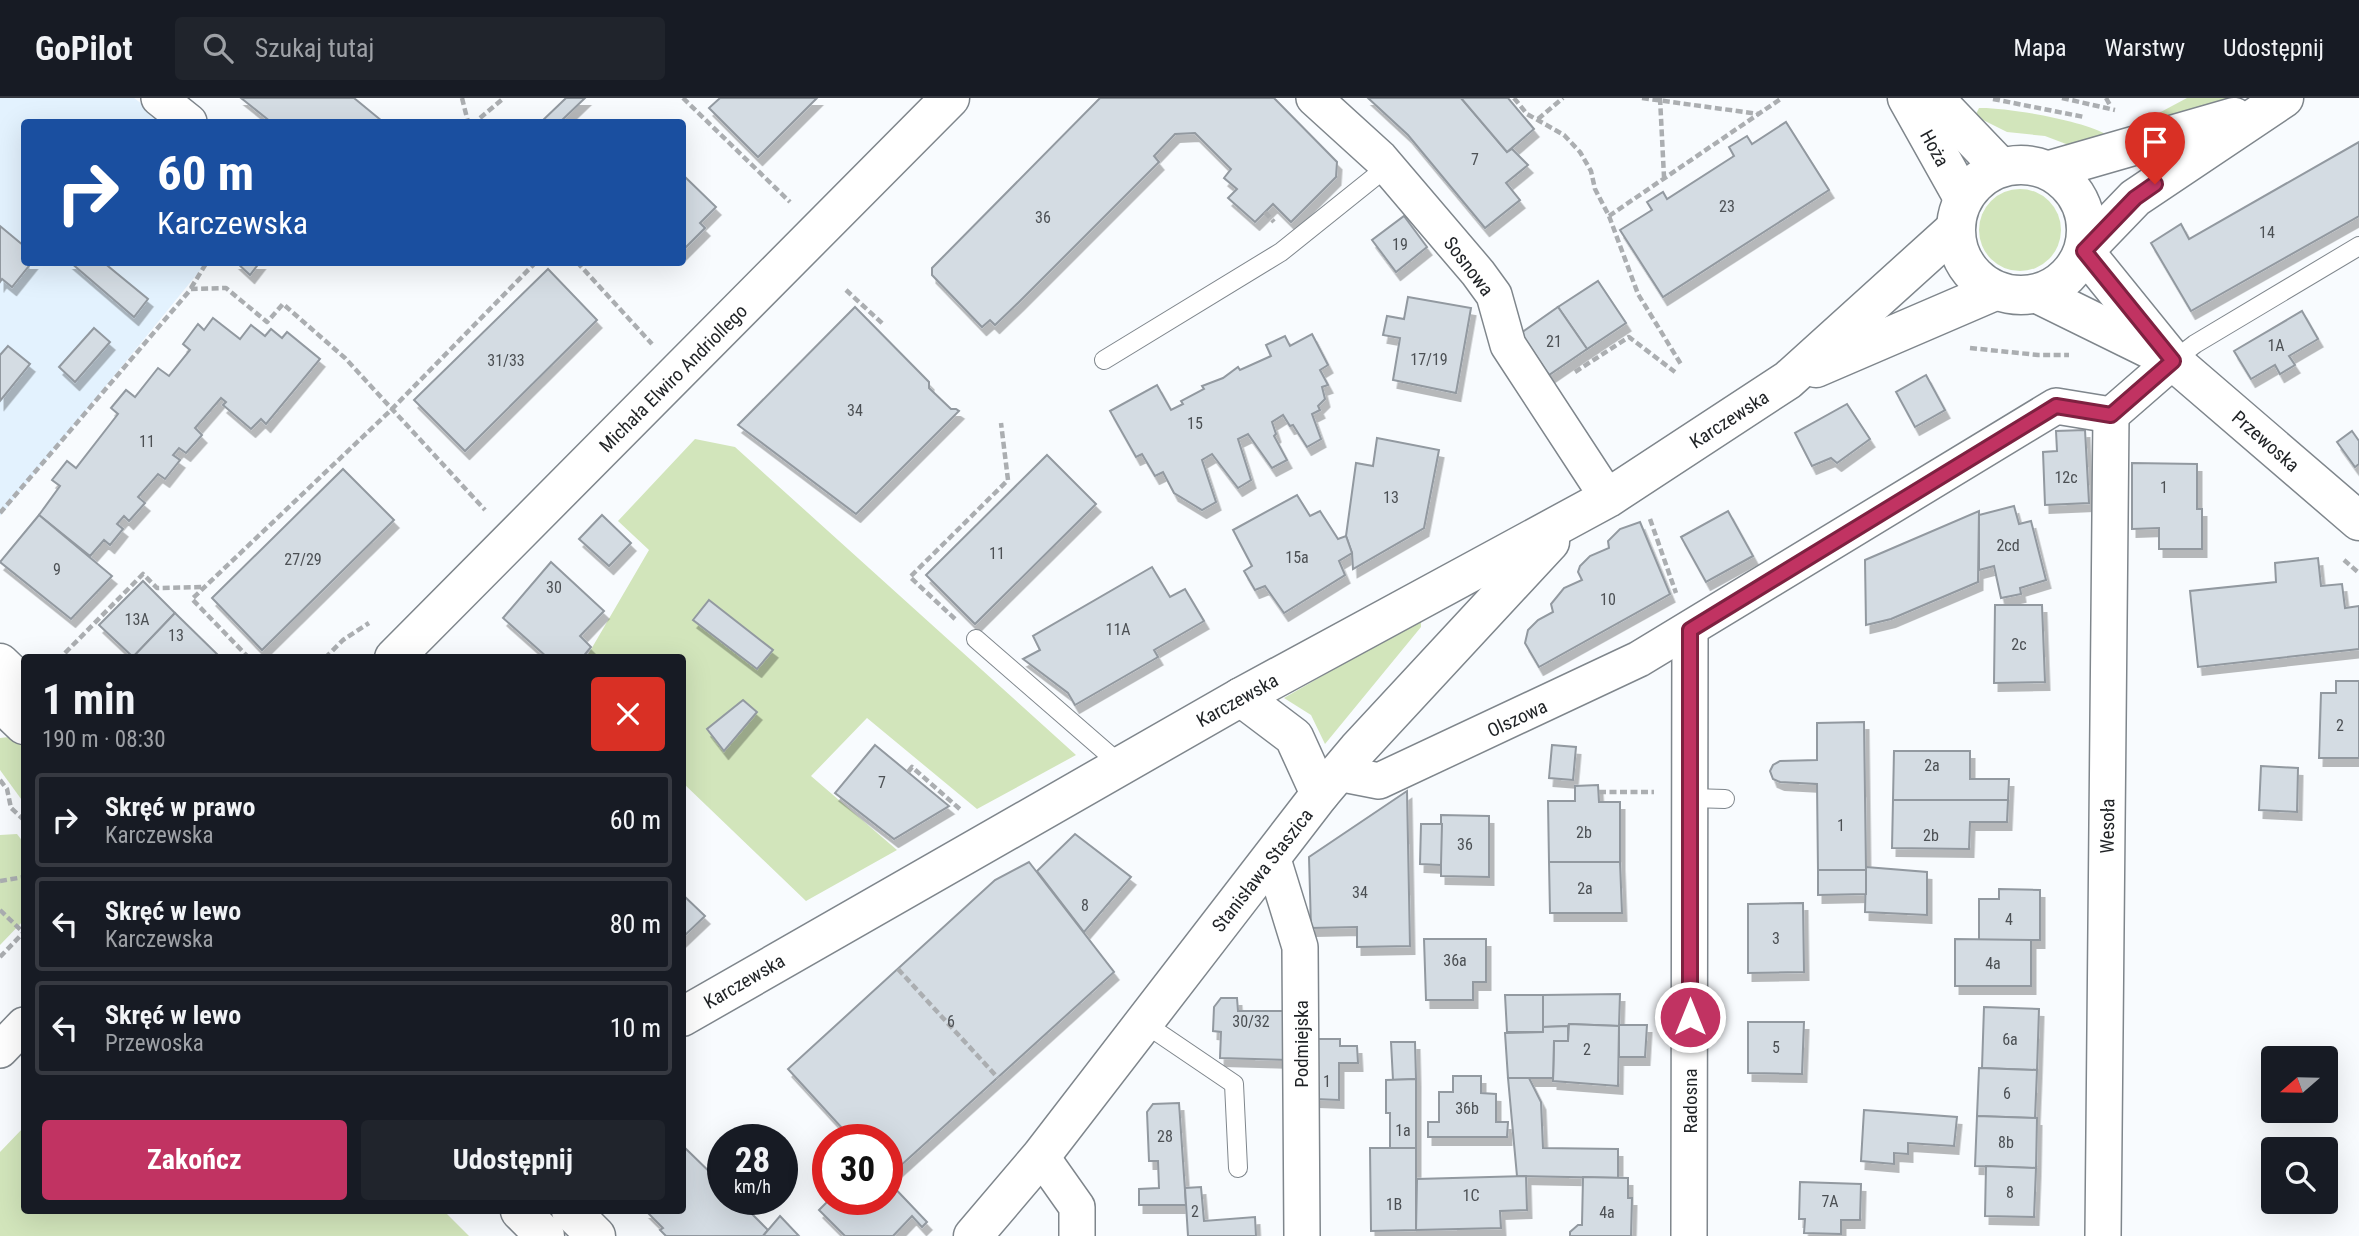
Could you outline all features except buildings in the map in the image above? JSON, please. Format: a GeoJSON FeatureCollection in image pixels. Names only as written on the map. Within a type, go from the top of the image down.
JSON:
{"type":"FeatureCollection","features":[{"type":"Feature","properties":{"kind":"main road","name":"Michała Elwiro Andriollego"},"geometry":{"type":"LineString","coordinates":[[397,654],[950,98]]}},
{"type":"Feature","properties":{"kind":"main road","name":"Hoża"},"geometry":{"type":"LineString","coordinates":[[1907,98],[1959,214]]}},
{"type":"Feature","properties":{"kind":"main road","name":"Hoża"},"geometry":{"type":"LineString","coordinates":[[1934,98],[2000,167]]}},
{"type":"Feature","properties":{"kind":"main road"},"geometry":{"type":"LineString","coordinates":[[2050,170],[2275,103]]}},
{"type":"Feature","properties":{"kind":"main road"},"geometry":{"type":"LineString","coordinates":[[2084,251],[2087,222],[2077,195],[2050,170],[2030,164],[2000,167],[1978,180],[1959,214],[1960,256],[1976,278],[2006,295],[2038,294],[2067,278],[2084,251],[2135,198],[2275,103]]}},
{"type":"Feature","properties":{"kind":"main road","name":"Karczewska"},"geometry":{"type":"LineString","coordinates":[[1788,380],[1959,214]]}},
{"type":"Feature","properties":{"kind":"main road","name":"Przewoska"},"geometry":{"type":"LineString","coordinates":[[2084,251],[2173,361],[2359,521]]}},
{"type":"Feature","properties":{"kind":"main road","name":"Karczewska"},"geometry":{"type":"LineString","coordinates":[[686,1015],[1241,697],[1570,520],[1788,380],[1995,291]]}},
{"type":"Feature","properties":{"kind":"main road","name":"Przewoska"},"geometry":{"type":"LineString","coordinates":[[2038,294],[2173,361]]}},
{"type":"Feature","properties":{"kind":"main road","name":"Stanisława Staszica"},"geometry":{"type":"LineString","coordinates":[[973,1236],[1041,1156],[1329,784],[1570,520]]}},
{"type":"Feature","properties":{"kind":"main road"},"geometry":{"type":"LineString","coordinates":[[0,663],[21,683]]}},
{"type":"Feature","properties":{"kind":"main road"},"geometry":{"type":"LineString","coordinates":[[1241,697],[1294,737],[1329,784]]}},
{"type":"Feature","properties":{"kind":"main road"},"geometry":{"type":"LineString","coordinates":[[0,702],[21,722]]}},
{"type":"Feature","properties":{"kind":"main road"},"geometry":{"type":"LineString","coordinates":[[523,1214],[545,1236]]}},
{"type":"Feature","properties":{"kind":"main road"},"geometry":{"type":"LineString","coordinates":[[573,1214],[596,1236]]}},
{"type":"Feature","properties":{"kind":"street"},"geometry":{"type":"LineString","coordinates":[[159,98],[185,119]]}},
{"type":"Feature","properties":{"kind":"street","name":"Sosnowa"},"geometry":{"type":"LineString","coordinates":[[1314,98],[1387,167],[1478,272],[1494,295],[1508,345],[1608,498]]}},
{"type":"Feature","properties":{"kind":"street"},"geometry":{"type":"LineString","coordinates":[[1690,630],[2056,406],[2111,415],[2173,361]]}},
{"type":"Feature","properties":{"kind":"street","name":"Wesoła"},"geometry":{"type":"LineString","coordinates":[[2103,1236],[2111,415]]}},
{"type":"Feature","properties":{"kind":"street","name":"Olszowa"},"geometry":{"type":"LineString","coordinates":[[1329,784],[1379,781],[1639,659],[1690,630]]}},
{"type":"Feature","properties":{"kind":"street","name":"Radosna"},"geometry":{"type":"LineString","coordinates":[[1689,1236],[1675,795],[1690,630]]}},
{"type":"Feature","properties":{"kind":"street","name":"Podmiejska"},"geometry":{"type":"LineString","coordinates":[[1272,856],[1300,947],[1302,1236]]}},
{"type":"Feature","properties":{"kind":"street"},"geometry":{"type":"LineString","coordinates":[[0,1050],[21,1028]]}},
{"type":"Feature","properties":{"kind":"street"},"geometry":{"type":"LineString","coordinates":[[1041,1156],[1077,1207],[1077,1236]]}},
{"type":"Feature","properties":{"kind":"lane"},"geometry":{"type":"LineString","coordinates":[[1104,360],[1281,252],[1387,167]]}},
{"type":"Feature","properties":{"kind":"lane"},"geometry":{"type":"LineString","coordinates":[[2173,361],[2195,344],[2359,246]]}},
{"type":"Feature","properties":{"kind":"lane"},"geometry":{"type":"LineString","coordinates":[[976,639],[1121,765]]}},
{"type":"Feature","properties":{"kind":"lane"},"geometry":{"type":"LineString","coordinates":[[1675,795],[1725,799]]}},
{"type":"Feature","properties":{"kind":"lane"},"geometry":{"type":"LineString","coordinates":[[1144,1023],[1234,1084],[1238,1168]]}},
{"type":"Feature","properties":{"kind":"path"},"geometry":{"type":"LineString","coordinates":[[462,98],[467,119]]}},
{"type":"Feature","properties":{"kind":"path"},"geometry":{"type":"LineString","coordinates":[[480,118],[503,98]]}},
{"type":"Feature","properties":{"kind":"path"},"geometry":{"type":"LineString","coordinates":[[1514,98],[1527,114],[1564,135],[1580,152],[1591,171],[1595,189],[1609,216],[1638,294],[1682,366]]}},
{"type":"Feature","properties":{"kind":"path"},"geometry":{"type":"LineString","coordinates":[[1538,119],[1563,98]]}},
{"type":"Feature","properties":{"kind":"path"},"geometry":{"type":"LineString","coordinates":[[1642,98],[1759,114]]}},
{"type":"Feature","properties":{"kind":"path"},"geometry":{"type":"LineString","coordinates":[[1609,216],[1781,98]]}},
{"type":"Feature","properties":{"kind":"path"},"geometry":{"type":"LineString","coordinates":[[1989,98],[2018,103],[2012,98]]}},
{"type":"Feature","properties":{"kind":"path"},"geometry":{"type":"LineString","coordinates":[[2062,98],[2111,107],[2117,111]]}},
{"type":"Feature","properties":{"kind":"path"},"geometry":{"type":"LineString","coordinates":[[2106,98],[2111,107]]}},
{"type":"Feature","properties":{"kind":"path"},"geometry":{"type":"LineString","coordinates":[[687,99],[793,205]]}},
{"type":"Feature","properties":{"kind":"path"},"geometry":{"type":"LineString","coordinates":[[1661,99],[1664,178]]}},
{"type":"Feature","properties":{"kind":"path"},"geometry":{"type":"LineString","coordinates":[[0,513],[191,289],[204,266]]}},
{"type":"Feature","properties":{"kind":"path"},"geometry":{"type":"LineString","coordinates":[[245,654],[192,599],[391,410],[532,266]]}},
{"type":"Feature","properties":{"kind":"path"},"geometry":{"type":"LineString","coordinates":[[581,266],[653,344]]}},
{"type":"Feature","properties":{"kind":"path"},"geometry":{"type":"LineString","coordinates":[[191,289],[226,288],[267,322],[283,304],[345,358],[486,510]]}},
{"type":"Feature","properties":{"kind":"path"},"geometry":{"type":"LineString","coordinates":[[846,290],[884,325]]}},
{"type":"Feature","properties":{"kind":"path"},"geometry":{"type":"LineString","coordinates":[[1575,372],[1629,337],[1675,372]]}},
{"type":"Feature","properties":{"kind":"path"},"geometry":{"type":"LineString","coordinates":[[1959,345],[1981,350],[2038,355],[2081,355]]}},
{"type":"Feature","properties":{"kind":"path"},"geometry":{"type":"LineString","coordinates":[[976,639],[909,577],[1008,480],[1001,424]]}},
{"type":"Feature","properties":{"kind":"path"},"geometry":{"type":"LineString","coordinates":[[1647,510],[1690,630]]}},
{"type":"Feature","properties":{"kind":"path"},"geometry":{"type":"LineString","coordinates":[[65,653],[143,574],[157,588],[206,587]]}},
{"type":"Feature","properties":{"kind":"path"},"geometry":{"type":"LineString","coordinates":[[908,772],[912,767],[965,814]]}},
{"type":"Feature","properties":{"kind":"path"},"geometry":{"type":"LineString","coordinates":[[0,780],[7,789],[11,808],[21,817]]}},
{"type":"Feature","properties":{"kind":"path"},"geometry":{"type":"LineString","coordinates":[[1599,792],[1675,795]]}},
{"type":"Feature","properties":{"kind":"path"},"geometry":{"type":"LineString","coordinates":[[0,881],[21,878]]}},
{"type":"Feature","properties":{"kind":"path"},"geometry":{"type":"LineString","coordinates":[[0,911],[21,930]]}},
{"type":"Feature","properties":{"kind":"path"},"geometry":{"type":"LineString","coordinates":[[0,957],[21,936]]}},
{"type":"Feature","properties":{"kind":"path"},"geometry":{"type":"LineString","coordinates":[[898,969],[998,1077]]}},
{"type":"Feature","properties":{"kind":"shaded area"},"geometry":{"type":"Polygon","coordinates":[[[0,98],[134,98],[162,119],[21,119],[21,266],[204,266],[0,516],[0,98]]]}},
{"type":"Feature","properties":{"kind":"green space"},"geometry":{"type":"Polygon","coordinates":[[[2187,98],[2227,98],[2150,138],[2142,122],[2187,98]]]}},
{"type":"Feature","properties":{"kind":"green space"},"geometry":{"type":"Polygon","coordinates":[[[1979,108],[2045,116],[2082,125],[2107,135],[2074,147],[2045,136],[2007,132],[1975,116],[1979,108]]]}},
{"type":"Feature","properties":{"kind":"green space"},"geometry":{"type":"Polygon","coordinates":[[[2020,189],[2036,192],[2049,201],[2058,214],[2061,230],[2058,246],[2049,259],[2036,268],[2020,271],[2004,268],[1991,259],[1982,246],[1979,230],[1982,214],[1991,201],[2004,192],[2020,189]]]}},
{"type":"Feature","properties":{"kind":"green space"},"geometry":{"type":"Polygon","coordinates":[[[695,439],[735,447],[1076,755],[977,809],[867,718],[811,776],[897,850],[806,901],[686,786],[686,654],[588,654],[649,550],[618,521],[695,439]]]}},
{"type":"Feature","properties":{"kind":"green space"},"geometry":{"type":"Polygon","coordinates":[[[1421,619],[1421,627],[1325,744],[1311,715],[1284,698],[1421,619]]]}},
{"type":"Feature","properties":{"kind":"green space"},"geometry":{"type":"Polygon","coordinates":[[[9,737],[21,743],[21,799],[0,770],[0,738],[9,737]]]}},
{"type":"Feature","properties":{"kind":"green space"},"geometry":{"type":"Polygon","coordinates":[[[17,834],[21,839],[21,923],[0,945],[0,835],[17,834]]]}},
{"type":"Feature","properties":{"kind":"green space"},"geometry":{"type":"Polygon","coordinates":[[[21,1130],[21,1214],[447,1214],[469,1236],[0,1236],[0,1152],[21,1130]]]}},
{"type":"Feature","properties":{"kind":"route"},"geometry":{"type":"LineString","coordinates":[[1690,1017],[1690,630],[2056,406],[2111,415],[2173,361],[2084,251],[2135,198],[2155,184]]}}]}
